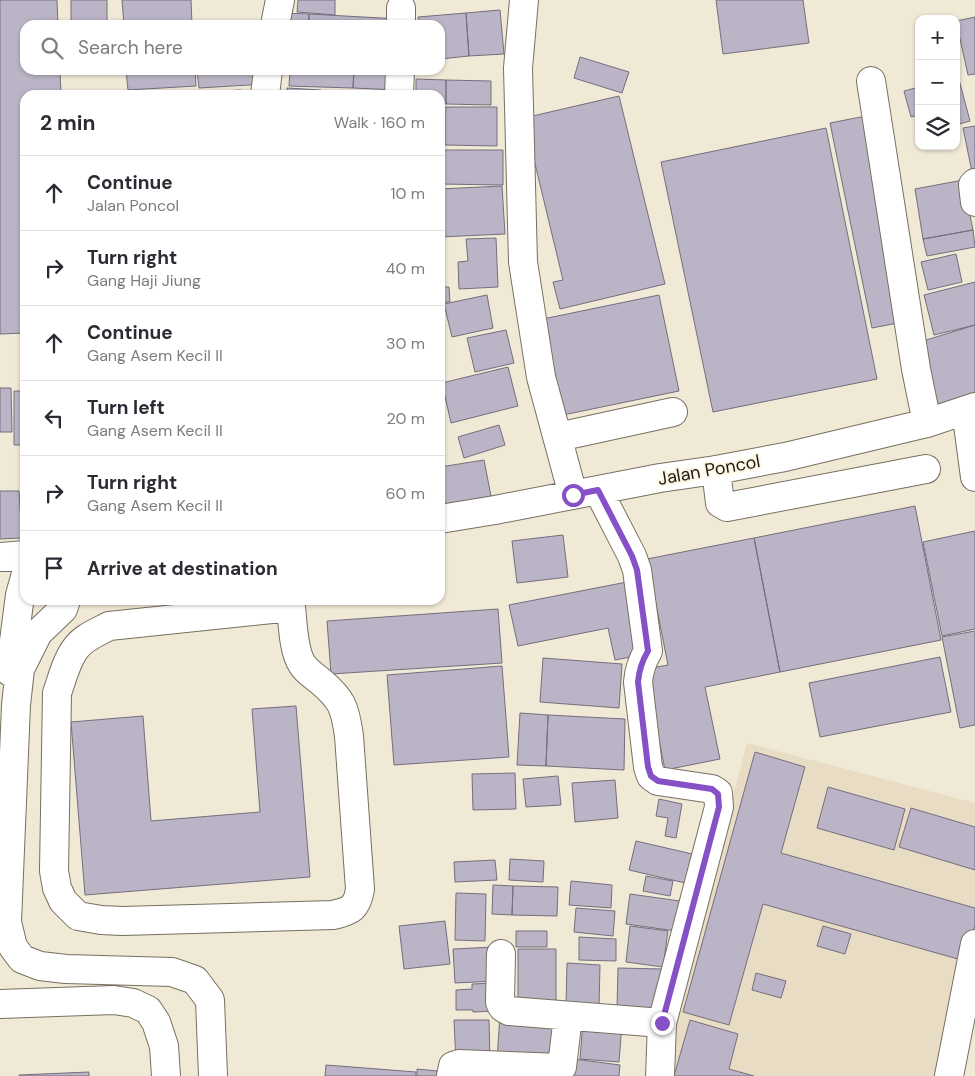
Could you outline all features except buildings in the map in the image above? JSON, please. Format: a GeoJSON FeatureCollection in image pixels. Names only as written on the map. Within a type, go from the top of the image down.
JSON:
{"type":"FeatureCollection","features":[{"type":"Feature","properties":{"kind":"street"},"geometry":{"type":"LineString","coordinates":[[276,20],[280,0]]}},
{"type":"Feature","properties":{"kind":"street"},"geometry":{"type":"LineString","coordinates":[[524,0],[518,68],[523,262],[541,377],[558,437],[586,492],[632,556],[637,570],[648,651],[639,671],[638,682],[648,767],[651,776],[658,781],[712,789],[718,794],[719,807],[662,1023],[660,1076]]}},
{"type":"Feature","properties":{"kind":"street"},"geometry":{"type":"LineString","coordinates":[[266,90],[268,75]]}},
{"type":"Feature","properties":{"kind":"street"},"geometry":{"type":"LineString","coordinates":[[400,75],[400,90]]}},
{"type":"Feature","properties":{"kind":"street"},"geometry":{"type":"LineString","coordinates":[[871,81],[916,369],[927,423]]}},
{"type":"Feature","properties":{"kind":"street"},"geometry":{"type":"LineString","coordinates":[[975,183],[973,185],[975,202]]}},
{"type":"Feature","properties":{"kind":"street"},"geometry":{"type":"LineString","coordinates":[[971,409],[975,477]]}},
{"type":"Feature","properties":{"kind":"street","name":"Jalan Poncol"},"geometry":{"type":"LineString","coordinates":[[445,518],[785,457],[927,423],[971,409]]}},
{"type":"Feature","properties":{"kind":"street"},"geometry":{"type":"LineString","coordinates":[[558,437],[673,412]]}},
{"type":"Feature","properties":{"kind":"street"},"geometry":{"type":"LineString","coordinates":[[716,470],[720,503],[727,507],[926,469]]}},
{"type":"Feature","properties":{"kind":"street"},"geometry":{"type":"LineString","coordinates":[[0,557],[20,555]]}},
{"type":"Feature","properties":{"kind":"street"},"geometry":{"type":"LineString","coordinates":[[0,752],[20,595]]}},
{"type":"Feature","properties":{"kind":"street"},"geometry":{"type":"LineString","coordinates":[[64,605],[63,609],[38,633],[20,669],[16,705],[7,922],[13,947],[22,960],[40,966],[66,969],[172,972],[195,980],[210,1000],[213,1076]]}},
{"type":"Feature","properties":{"kind":"street"},"geometry":{"type":"LineString","coordinates":[[275,605],[109,626],[90,636],[76,648],[64,670],[57,693],[54,871],[57,888],[63,901],[78,916],[122,921],[333,915],[344,912],[356,905],[360,889],[350,736],[346,715],[340,702],[332,692],[301,663],[297,651],[291,605]]}},
{"type":"Feature","properties":{"kind":"street"},"geometry":{"type":"LineString","coordinates":[[949,1076],[975,944]]}},
{"type":"Feature","properties":{"kind":"street"},"geometry":{"type":"LineString","coordinates":[[501,954],[500,1002],[504,1009],[509,1011],[662,1023]]}},
{"type":"Feature","properties":{"kind":"street"},"geometry":{"type":"LineString","coordinates":[[0,1004],[114,1000],[133,1003],[148,1010],[156,1022],[164,1046],[166,1076]]}},
{"type":"Feature","properties":{"kind":"street"},"geometry":{"type":"LineString","coordinates":[[451,1076],[453,1066],[458,1064],[561,1068],[568,1016]]}},
{"type":"Feature","properties":{"kind":"shaded area"},"geometry":{"type":"Polygon","coordinates":[[[747,743],[975,803],[975,934],[947,1076],[668,1076],[674,1017],[747,743]]]}},
{"type":"Feature","properties":{"kind":"route"},"geometry":{"type":"LineString","coordinates":[[573,495],[598,490],[632,556],[637,570],[648,651],[639,671],[638,682],[648,767],[651,776],[658,781],[712,789],[718,794],[719,807],[662,1023]]}}]}
